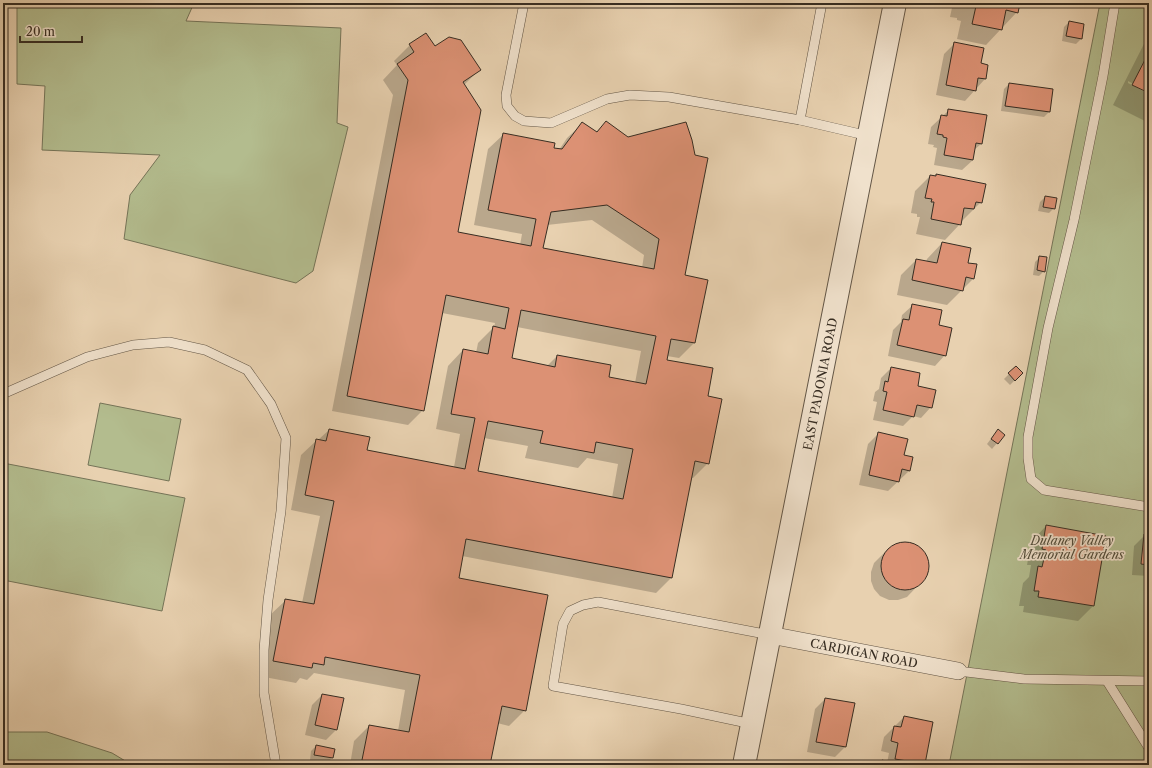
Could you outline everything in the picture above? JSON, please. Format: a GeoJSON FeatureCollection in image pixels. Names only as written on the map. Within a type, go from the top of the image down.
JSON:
{"type":"FeatureCollection","features":[{"type":"Feature","properties":{"kind":"street","name":"EAST PADONIA ROAD"},"geometry":{"type":"LineString","coordinates":[[744,765],[895,3]]}},
{"type":"Feature","properties":{"kind":"street","name":"CARDIGAN ROAD"},"geometry":{"type":"LineString","coordinates":[[770,635],[958,671]]}},
{"type":"Feature","properties":{"kind":"lane"},"geometry":{"type":"LineString","coordinates":[[524,3],[506,95],[507,106],[515,116],[524,121],[551,123],[607,99],[630,95],[669,97],[800,120],[869,136]]}},
{"type":"Feature","properties":{"kind":"lane"},"geometry":{"type":"LineString","coordinates":[[800,120],[822,3]]}},
{"type":"Feature","properties":{"kind":"lane"},"geometry":{"type":"LineString","coordinates":[[1115,3],[1103,76],[1074,220],[1048,328],[1028,437],[1028,458],[1031,479],[1044,490],[1149,507]]}},
{"type":"Feature","properties":{"kind":"lane"},"geometry":{"type":"LineString","coordinates":[[3,394],[87,357],[133,345],[169,342],[205,350],[247,370],[271,404],[286,438],[281,511],[268,600],[264,650],[264,693],[276,765]]}},
{"type":"Feature","properties":{"kind":"lane"},"geometry":{"type":"LineString","coordinates":[[752,724],[681,709],[553,686],[563,624],[570,611],[583,605],[598,602],[770,635]]}},
{"type":"Feature","properties":{"kind":"lane"},"geometry":{"type":"LineString","coordinates":[[958,671],[1024,679],[1107,681],[1149,680]]}},
{"type":"Feature","properties":{"kind":"lane"},"geometry":{"type":"LineString","coordinates":[[1107,681],[1149,748]]}},
{"type":"Feature","properties":{"kind":"green space"},"geometry":{"type":"Polygon","coordinates":[[[17,3],[194,3],[186,21],[341,28],[337,123],[348,127],[313,271],[296,283],[124,239],[130,195],[160,155],[42,150],[45,86],[17,84],[17,3]]]}},
{"type":"Feature","properties":{"kind":"green space","name":"Dulaney Valley Memorial Gardens"},"geometry":{"type":"Polygon","coordinates":[[[1100,3],[1149,3],[1149,765],[949,765],[1100,3]]]}},
{"type":"Feature","properties":{"kind":"green space"},"geometry":{"type":"Polygon","coordinates":[[[100,403],[181,419],[169,481],[88,465],[100,403]]]}},
{"type":"Feature","properties":{"kind":"green space"},"geometry":{"type":"Polygon","coordinates":[[[3,463],[185,498],[162,611],[3,580],[3,463]]]}},
{"type":"Feature","properties":{"kind":"green space"},"geometry":{"type":"Polygon","coordinates":[[[3,732],[47,732],[112,753],[132,765],[3,765],[3,732]]]}},
{"type":"Feature","properties":{"kind":"building"},"geometry":{"type":"Polygon","coordinates":[[[972,3],[1020,3],[1018,13],[1006,10],[1002,30],[972,24],[976,6],[972,5],[972,3]]]}},
{"type":"Feature","properties":{"kind":"building"},"geometry":{"type":"Polygon","coordinates":[[[1069,21],[1084,24],[1082,39],[1066,36],[1069,21]]]}},
{"type":"Feature","properties":{"kind":"building"},"geometry":{"type":"Polygon","coordinates":[[[426,33],[435,46],[449,37],[461,40],[481,70],[463,82],[481,110],[458,232],[531,246],[536,219],[488,210],[503,133],[555,143],[554,148],[562,149],[582,122],[597,132],[606,121],[628,137],[686,122],[695,155],[708,158],[685,275],[708,280],[695,343],[671,339],[667,360],[713,368],[708,396],[722,399],[709,464],[695,461],[672,578],[466,539],[459,578],[548,595],[526,711],[502,706],[490,765],[361,765],[369,725],[409,732],[420,675],[325,657],[324,665],[313,663],[312,668],[273,661],[285,599],[314,604],[334,501],[305,495],[316,439],[326,441],[329,429],[370,437],[367,450],[465,469],[475,418],[451,414],[463,349],[488,354],[493,326],[505,329],[509,308],[446,295],[424,411],[347,396],[408,80],[397,64],[414,52],[409,44],[426,33]],[[607,205],[551,212],[543,248],[654,269],[659,239],[607,205]],[[521,310],[512,358],[555,367],[557,355],[611,365],[609,377],[646,384],[656,336],[521,310]],[[488,421],[478,471],[623,499],[633,449],[596,442],[594,453],[540,443],[543,431],[488,421]]]}},
{"type":"Feature","properties":{"kind":"building"},"geometry":{"type":"Polygon","coordinates":[[[954,42],[984,48],[981,63],[988,65],[986,79],[978,78],[976,91],[946,85],[954,42]]]}},
{"type":"Feature","properties":{"kind":"building"},"geometry":{"type":"Polygon","coordinates":[[[1149,52],[1149,93],[1132,85],[1149,52]]]}},
{"type":"Feature","properties":{"kind":"building"},"geometry":{"type":"Polygon","coordinates":[[[1009,83],[1053,89],[1050,112],[1005,106],[1009,83]]]}},
{"type":"Feature","properties":{"kind":"building"},"geometry":{"type":"Polygon","coordinates":[[[948,109],[987,115],[982,144],[976,143],[973,160],[944,155],[947,138],[943,137],[943,135],[937,134],[941,115],[947,116],[948,109]]]}},
{"type":"Feature","properties":{"kind":"building"},"geometry":{"type":"Polygon","coordinates":[[[936,174],[986,184],[982,203],[976,202],[974,209],[964,208],[961,225],[931,219],[934,202],[931,202],[932,199],[925,198],[930,175],[936,176],[936,174]]]}},
{"type":"Feature","properties":{"kind":"building"},"geometry":{"type":"Polygon","coordinates":[[[1045,196],[1057,198],[1055,209],[1043,207],[1045,196]]]}},
{"type":"Feature","properties":{"kind":"building"},"geometry":{"type":"Polygon","coordinates":[[[942,242],[971,248],[968,263],[977,264],[974,279],[966,277],[963,291],[912,280],[916,259],[937,263],[942,242]]]}},
{"type":"Feature","properties":{"kind":"building"},"geometry":{"type":"Polygon","coordinates":[[[1039,256],[1047,257],[1045,272],[1037,270],[1039,256]]]}},
{"type":"Feature","properties":{"kind":"building"},"geometry":{"type":"Polygon","coordinates":[[[912,304],[942,310],[939,325],[952,328],[946,356],[897,345],[903,319],[909,320],[912,304]]]}},
{"type":"Feature","properties":{"kind":"building"},"geometry":{"type":"Polygon","coordinates":[[[1016,366],[1023,373],[1015,381],[1008,373],[1016,366]]]}},
{"type":"Feature","properties":{"kind":"building"},"geometry":{"type":"Polygon","coordinates":[[[891,367],[920,373],[918,386],[936,390],[932,408],[917,405],[914,417],[883,410],[887,392],[883,391],[885,381],[888,382],[891,367]]]}},
{"type":"Feature","properties":{"kind":"building"},"geometry":{"type":"Polygon","coordinates":[[[998,429],[1005,435],[998,444],[991,439],[998,429]]]}},
{"type":"Feature","properties":{"kind":"building"},"geometry":{"type":"Polygon","coordinates":[[[878,432],[908,439],[904,455],[913,457],[910,471],[902,469],[899,482],[869,475],[878,432]]]}},
{"type":"Feature","properties":{"kind":"building"},"geometry":{"type":"Polygon","coordinates":[[[1046,525],[1106,536],[1094,606],[1038,597],[1039,591],[1034,591],[1038,566],[1042,567],[1046,550],[1042,549],[1046,525]]]}},
{"type":"Feature","properties":{"kind":"building"},"geometry":{"type":"Polygon","coordinates":[[[1144,534],[1149,535],[1149,565],[1141,564],[1144,534]]]}},
{"type":"Feature","properties":{"kind":"building"},"geometry":{"type":"Polygon","coordinates":[[[900,542],[910,542],[919,546],[925,552],[928,557],[928,575],[919,586],[910,590],[900,590],[891,586],[885,580],[881,571],[881,561],[885,552],[891,546],[900,542]]]}},
{"type":"Feature","properties":{"kind":"building"},"geometry":{"type":"Polygon","coordinates":[[[322,694],[344,698],[337,730],[315,725],[322,694]]]}},
{"type":"Feature","properties":{"kind":"building"},"geometry":{"type":"Polygon","coordinates":[[[825,698],[855,703],[846,747],[816,742],[825,698]]]}},
{"type":"Feature","properties":{"kind":"building"},"geometry":{"type":"Polygon","coordinates":[[[904,716],[933,722],[925,764],[895,759],[898,743],[891,741],[894,726],[901,727],[904,716]]]}},
{"type":"Feature","properties":{"kind":"building"},"geometry":{"type":"Polygon","coordinates":[[[316,745],[335,749],[333,758],[314,755],[316,745]]]}},
{"type":"Feature","properties":{"kind":"building"},"geometry":{"type":"Polygon","coordinates":[[[882,760],[889,762],[888,765],[881,765],[882,760]]]}}]}
